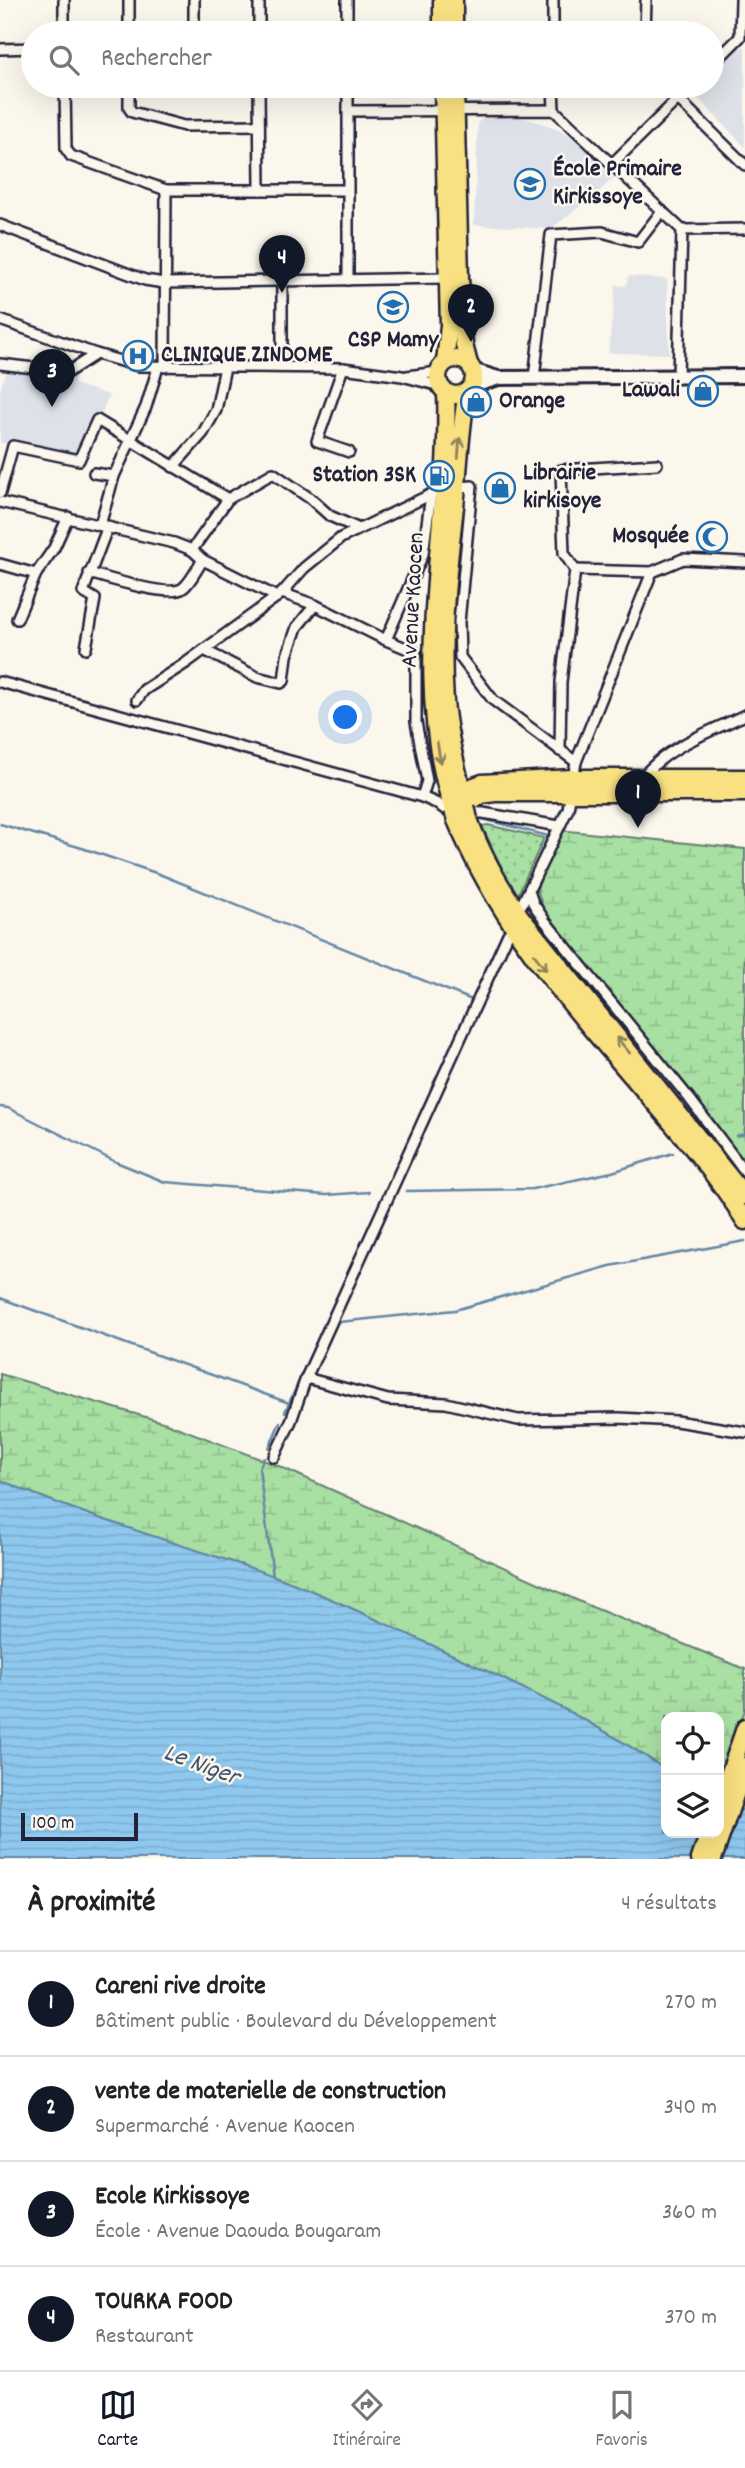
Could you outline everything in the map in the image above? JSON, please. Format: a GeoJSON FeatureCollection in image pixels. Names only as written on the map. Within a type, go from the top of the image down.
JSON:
{"type":"FeatureCollection","features":[{"type":"Feature","properties":{"kind":"highway"},"geometry":{"type":"LineString","coordinates":[[442,0],[442,21]]}},
{"type":"Feature","properties":{"kind":"highway"},"geometry":{"type":"LineString","coordinates":[[454,0],[454,21]]}},
{"type":"Feature","properties":{"kind":"highway","name":"Avenue Kaocen"},"geometry":{"type":"LineString","coordinates":[[446,98],[449,110],[464,345],[470,367]]}},
{"type":"Feature","properties":{"kind":"highway","name":"Avenue Kaocen"},"geometry":{"type":"LineString","coordinates":[[452,98],[449,110],[449,326],[442,378],[447,425],[431,638],[438,750],[461,809]]}},
{"type":"Feature","properties":{"kind":"highway"},"geometry":{"type":"LineString","coordinates":[[457,359],[470,367],[474,376],[469,389],[456,395],[442,378],[457,359]]}},
{"type":"Feature","properties":{"kind":"highway","name":"Avenue Kaocen"},"geometry":{"type":"LineString","coordinates":[[461,809],[445,704],[444,489],[469,389]]}},
{"type":"Feature","properties":{"kind":"highway"},"geometry":{"type":"LineString","coordinates":[[456,764],[468,778],[482,783],[574,778],[641,779],[692,785]]}},
{"type":"Feature","properties":{"kind":"highway"},"geometry":{"type":"LineString","coordinates":[[461,809],[484,794],[574,778],[741,786]]}},
{"type":"Feature","properties":{"kind":"highway"},"geometry":{"type":"LineString","coordinates":[[461,809],[482,783]]}},
{"type":"Feature","properties":{"kind":"highway"},"geometry":{"type":"LineString","coordinates":[[461,809],[491,868],[520,916],[692,1137],[745,1196]]}},
{"type":"Feature","properties":{"kind":"highway"},"geometry":{"type":"LineString","coordinates":[[707,1155],[745,1221]]}},
{"type":"Feature","properties":{"kind":"highway"},"geometry":{"type":"LineString","coordinates":[[724,1789],[745,1728]]}},
{"type":"Feature","properties":{"kind":"highway"},"geometry":{"type":"LineString","coordinates":[[713,1859],[745,1766]]}},
{"type":"Feature","properties":{"kind":"highway"},"geometry":{"type":"LineString","coordinates":[[699,1859],[707,1838]]}},
{"type":"Feature","properties":{"kind":"street"},"geometry":{"type":"LineString","coordinates":[[64,0],[64,21]]}},
{"type":"Feature","properties":{"kind":"street"},"geometry":{"type":"LineString","coordinates":[[128,21],[129,0]]}},
{"type":"Feature","properties":{"kind":"street"},"geometry":{"type":"LineString","coordinates":[[194,0],[194,21]]}},
{"type":"Feature","properties":{"kind":"street"},"geometry":{"type":"LineString","coordinates":[[259,0],[259,21]]}},
{"type":"Feature","properties":{"kind":"street"},"geometry":{"type":"LineString","coordinates":[[347,0],[347,21]]}},
{"type":"Feature","properties":{"kind":"street"},"geometry":{"type":"LineString","coordinates":[[553,0],[553,21]]}},
{"type":"Feature","properties":{"kind":"street"},"geometry":{"type":"LineString","coordinates":[[645,21],[646,0]]}},
{"type":"Feature","properties":{"kind":"street"},"geometry":{"type":"LineString","coordinates":[[724,54],[743,37],[741,0]]}},
{"type":"Feature","properties":{"kind":"street"},"geometry":{"type":"LineString","coordinates":[[0,49],[21,48]]}},
{"type":"Feature","properties":{"kind":"street"},"geometry":{"type":"LineString","coordinates":[[65,98],[67,153],[166,190],[347,190]]}},
{"type":"Feature","properties":{"kind":"street"},"geometry":{"type":"LineString","coordinates":[[129,98],[132,112],[184,126],[259,125]]}},
{"type":"Feature","properties":{"kind":"street"},"geometry":{"type":"LineString","coordinates":[[259,98],[260,190]]}},
{"type":"Feature","properties":{"kind":"street"},"geometry":{"type":"LineString","coordinates":[[348,98],[348,280]]}},
{"type":"Feature","properties":{"kind":"street"},"geometry":{"type":"LineString","coordinates":[[554,98],[554,110]]}},
{"type":"Feature","properties":{"kind":"street"},"geometry":{"type":"LineString","coordinates":[[612,164],[677,100],[745,165]]}},
{"type":"Feature","properties":{"kind":"street"},"geometry":{"type":"LineString","coordinates":[[348,111],[554,110],[682,230],[745,229]]}},
{"type":"Feature","properties":{"kind":"street"},"geometry":{"type":"LineString","coordinates":[[86,648],[95,599],[83,592],[104,525],[114,475],[162,367],[166,190]]}},
{"type":"Feature","properties":{"kind":"street"},"geometry":{"type":"LineString","coordinates":[[534,378],[551,235],[601,232],[638,242],[662,211]]}},
{"type":"Feature","properties":{"kind":"street"},"geometry":{"type":"LineString","coordinates":[[0,225],[145,280],[164,283],[447,278]]}},
{"type":"Feature","properties":{"kind":"street"},"geometry":{"type":"LineString","coordinates":[[678,376],[682,230]]}},
{"type":"Feature","properties":{"kind":"street"},"geometry":{"type":"LineString","coordinates":[[282,281],[282,368]]}},
{"type":"Feature","properties":{"kind":"street"},"geometry":{"type":"LineString","coordinates":[[0,320],[138,366],[343,368],[442,378]]}},
{"type":"Feature","properties":{"kind":"street"},"geometry":{"type":"LineString","coordinates":[[0,364],[68,372],[96,354]]}},
{"type":"Feature","properties":{"kind":"street"},"geometry":{"type":"LineString","coordinates":[[173,467],[203,433],[216,410],[225,367]]}},
{"type":"Feature","properties":{"kind":"street"},"geometry":{"type":"LineString","coordinates":[[470,367],[499,378]]}},
{"type":"Feature","properties":{"kind":"street"},"geometry":{"type":"LineString","coordinates":[[343,368],[317,440],[349,452]]}},
{"type":"Feature","properties":{"kind":"street"},"geometry":{"type":"LineString","coordinates":[[469,389],[499,378],[745,376]]}},
{"type":"Feature","properties":{"kind":"street"},"geometry":{"type":"LineString","coordinates":[[0,493],[13,446],[79,460],[97,420],[228,499]]}},
{"type":"Feature","properties":{"kind":"street"},"geometry":{"type":"LineString","coordinates":[[560,751],[561,682],[575,570],[564,553],[561,470],[657,464]]}},
{"type":"Feature","properties":{"kind":"street"},"geometry":{"type":"LineString","coordinates":[[94,473],[114,475]]}},
{"type":"Feature","properties":{"kind":"street"},"geometry":{"type":"LineString","coordinates":[[192,550],[228,499],[273,473],[312,499],[334,518],[357,528]]}},
{"type":"Feature","properties":{"kind":"street"},"geometry":{"type":"LineString","coordinates":[[137,700],[144,690],[279,595],[304,568],[341,538],[357,528],[444,489],[472,486],[459,622],[460,657],[493,700],[537,730],[560,751],[574,778]]}},
{"type":"Feature","properties":{"kind":"street"},"geometry":{"type":"LineString","coordinates":[[386,640],[423,554],[444,489]]}},
{"type":"Feature","properties":{"kind":"street"},"geometry":{"type":"LineString","coordinates":[[0,502],[104,525],[192,550],[202,560],[279,595],[315,605],[413,651],[416,654],[416,722],[427,781],[422,797]]}},
{"type":"Feature","properties":{"kind":"street"},"geometry":{"type":"LineString","coordinates":[[17,619],[36,574],[54,548],[68,517]]}},
{"type":"Feature","properties":{"kind":"street"},"geometry":{"type":"LineString","coordinates":[[575,570],[652,572],[683,559],[745,562]]}},
{"type":"Feature","properties":{"kind":"street"},"geometry":{"type":"LineString","coordinates":[[89,573],[148,589],[177,591],[184,587],[202,560]]}},
{"type":"Feature","properties":{"kind":"street"},"geometry":{"type":"LineString","coordinates":[[0,564],[36,574]]}},
{"type":"Feature","properties":{"kind":"street"},"geometry":{"type":"LineString","coordinates":[[522,904],[568,809],[574,778],[652,572]]}},
{"type":"Feature","properties":{"kind":"street"},"geometry":{"type":"LineString","coordinates":[[204,650],[257,677],[281,683],[284,681],[287,656],[297,627],[315,605]]}},
{"type":"Feature","properties":{"kind":"street"},"geometry":{"type":"LineString","coordinates":[[0,682],[422,797],[447,811],[483,813],[559,826]]}},
{"type":"Feature","properties":{"kind":"street"},"geometry":{"type":"LineString","coordinates":[[641,779],[650,767],[665,756],[745,715]]}},
{"type":"Feature","properties":{"kind":"street"},"geometry":{"type":"LineString","coordinates":[[529,891],[533,903],[545,921],[690,1098],[745,1172]]}},
{"type":"Feature","properties":{"kind":"street"},"geometry":{"type":"LineString","coordinates":[[274,1457],[291,1421],[306,1378],[509,934]]}},
{"type":"Feature","properties":{"kind":"street"},"geometry":{"type":"LineString","coordinates":[[306,1378],[388,1400],[446,1403],[518,1420],[676,1421],[745,1432]]}},
{"type":"Feature","properties":{"kind":"shaded area"},"geometry":{"type":"Polygon","coordinates":[[[739,47],[745,47],[745,147],[698,98],[724,98],[724,63],[739,47]]]}},
{"type":"Feature","properties":{"kind":"shaded area"},"geometry":{"type":"Polygon","coordinates":[[[491,114],[528,119],[559,129],[584,145],[616,175],[551,229],[474,225],[478,122],[491,114]]]}},
{"type":"Feature","properties":{"kind":"shaded area"},"geometry":{"type":"Polygon","coordinates":[[[628,276],[667,279],[669,354],[608,353],[616,285],[626,286],[628,276]]]}},
{"type":"Feature","properties":{"kind":"shaded area"},"geometry":{"type":"Polygon","coordinates":[[[10,362],[75,372],[74,384],[109,395],[80,465],[36,455],[0,442],[0,390],[10,362]]]}},
{"type":"Feature","properties":{"kind":"green space"},"geometry":{"type":"Polygon","coordinates":[[[488,825],[544,838],[516,899],[482,826],[488,825]]]}},
{"type":"Feature","properties":{"kind":"green space"},"geometry":{"type":"Polygon","coordinates":[[[559,830],[745,849],[745,1165],[715,1122],[544,911],[537,889],[559,830]]]}},
{"type":"Feature","properties":{"kind":"green space"},"geometry":{"type":"Polygon","coordinates":[[[0,1374],[166,1423],[281,1467],[592,1607],[745,1669],[745,1710],[724,1772],[724,1712],[661,1712],[661,1767],[550,1702],[331,1599],[271,1575],[67,1507],[0,1480],[0,1374]]]}},
{"type":"Feature","properties":{"kind":"water","name":"Le Niger"},"geometry":{"type":"Polygon","coordinates":[[[0,1480],[101,1519],[311,1590],[550,1702],[661,1767],[661,1838],[724,1838],[724,1804],[745,1811],[745,1859],[0,1859],[0,1480]]]}},
{"type":"Feature","properties":{"kind":"waterway"},"geometry":{"type":"LineString","coordinates":[[0,687],[119,719]]}},
{"type":"Feature","properties":{"kind":"waterway"},"geometry":{"type":"LineString","coordinates":[[475,817],[548,836],[524,890]]}},
{"type":"Feature","properties":{"kind":"waterway"},"geometry":{"type":"LineString","coordinates":[[0,824],[159,874],[472,1000]]}},
{"type":"Feature","properties":{"kind":"waterway"},"geometry":{"type":"LineString","coordinates":[[471,1003],[505,929]]}},
{"type":"Feature","properties":{"kind":"waterway"},"geometry":{"type":"LineString","coordinates":[[285,1412],[466,1013]]}},
{"type":"Feature","properties":{"kind":"waterway"},"geometry":{"type":"LineString","coordinates":[[0,1107],[8,1108],[116,1162],[165,1182],[326,1195],[369,1192]]}},
{"type":"Feature","properties":{"kind":"waterway"},"geometry":{"type":"LineString","coordinates":[[736,1136],[745,1134]]}},
{"type":"Feature","properties":{"kind":"waterway"},"geometry":{"type":"LineString","coordinates":[[406,1191],[532,1189],[612,1172],[673,1153]]}},
{"type":"Feature","properties":{"kind":"waterway"},"geometry":{"type":"LineString","coordinates":[[339,1322],[455,1310],[610,1266],[745,1241]]}},
{"type":"Feature","properties":{"kind":"waterway"},"geometry":{"type":"LineString","coordinates":[[0,1298],[289,1403]]}},
{"type":"Feature","properties":{"kind":"waterway"},"geometry":{"type":"LineString","coordinates":[[269,1448],[280,1422]]}},
{"type":"Feature","properties":{"kind":"waterway"},"geometry":{"type":"LineString","coordinates":[[264,1458],[259,1468],[273,1576]]}},
{"type":"Feature","properties":{"kind":"place","name":"École Primaire Kirkissoye"},"geometry":{"type":"Point","coordinates":[530,184]}},
{"type":"Feature","properties":{"kind":"place","name":"TOURKA FOOD"},"geometry":{"type":"Point","coordinates":[282,293]}},
{"type":"Feature","properties":{"kind":"place","name":"CSP Mamy"},"geometry":{"type":"Point","coordinates":[393,307]}},
{"type":"Feature","properties":{"kind":"place","name":"vente de materielle de construction"},"geometry":{"type":"Point","coordinates":[471,342]}},
{"type":"Feature","properties":{"kind":"place","name":"CLINIQUE ZINDOME"},"geometry":{"type":"Point","coordinates":[138,356]}},
{"type":"Feature","properties":{"kind":"place","name":"Lawali"},"geometry":{"type":"Point","coordinates":[703,391]}},
{"type":"Feature","properties":{"kind":"place","name":"Orange"},"geometry":{"type":"Point","coordinates":[476,402]}},
{"type":"Feature","properties":{"kind":"place","name":"Ecole Kirkissoye"},"geometry":{"type":"Point","coordinates":[52,407]}},
{"type":"Feature","properties":{"kind":"place","name":"Station 3SK"},"geometry":{"type":"Point","coordinates":[439,476]}},
{"type":"Feature","properties":{"kind":"place","name":"Librairie kirkisoye"},"geometry":{"type":"Point","coordinates":[500,488]}},
{"type":"Feature","properties":{"kind":"place","name":"Mosquée"},"geometry":{"type":"Point","coordinates":[712,537]}},
{"type":"Feature","properties":{"kind":"place","name":"Careni rive droite"},"geometry":{"type":"Point","coordinates":[638,828]}}]}
